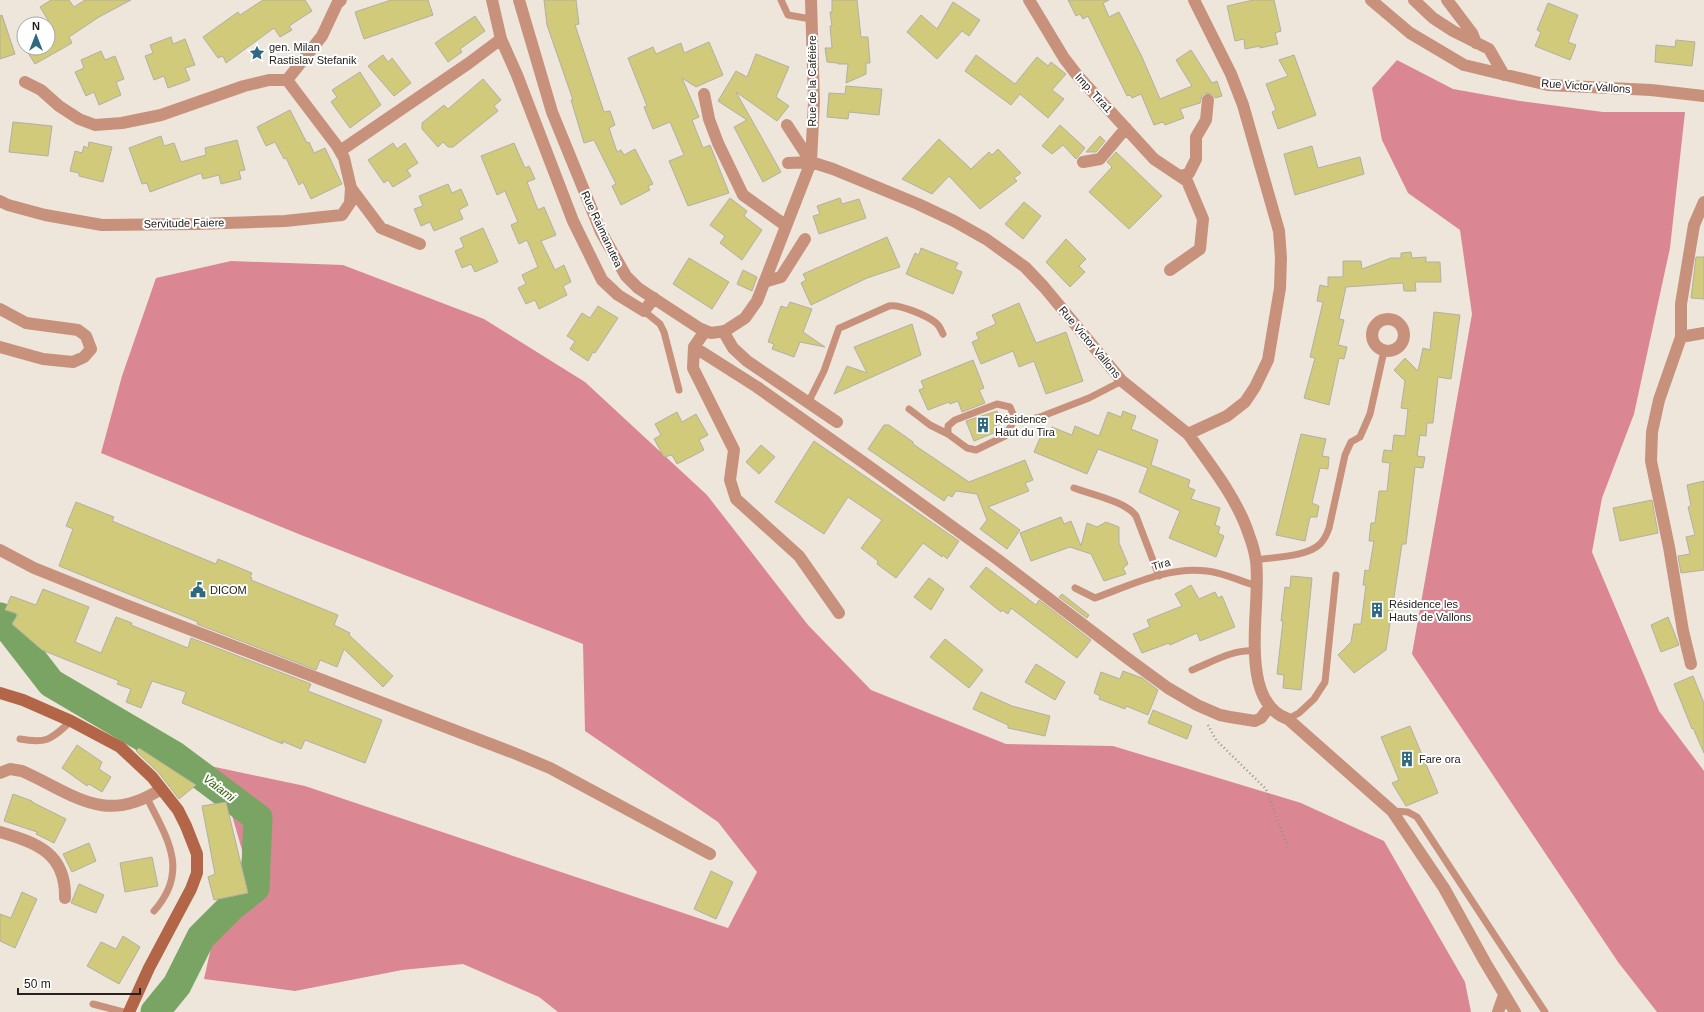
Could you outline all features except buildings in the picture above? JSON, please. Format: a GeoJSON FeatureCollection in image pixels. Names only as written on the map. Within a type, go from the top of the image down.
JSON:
{"type":"FeatureCollection","features":[{"type":"Feature","properties":{"kind":"street"},"geometry":{"type":"LineString","coordinates":[[287,80],[322,36],[337,4],[341,0]]}},
{"type":"Feature","properties":{"kind":"street"},"geometry":{"type":"LineString","coordinates":[[492,0],[500,39],[517,75],[573,221],[602,280],[618,295],[644,311],[654,298]]}},
{"type":"Feature","properties":{"kind":"street","name":"Rue de la Caféière"},"geometry":{"type":"LineString","coordinates":[[811,0],[814,102],[811,162]]}},
{"type":"Feature","properties":{"kind":"street","name":"Imp. Tira1"},"geometry":{"type":"LineString","coordinates":[[1029,0],[1064,58],[1077,75],[1154,159],[1178,174]]}},
{"type":"Feature","properties":{"kind":"street"},"geometry":{"type":"LineString","coordinates":[[1188,434],[1227,416],[1245,402],[1256,386],[1268,360],[1280,288],[1281,258],[1279,230],[1245,112],[1231,74],[1194,0]]}},
{"type":"Feature","properties":{"kind":"street","name":"Rue Victor Vallons"},"geometry":{"type":"LineString","coordinates":[[1370,0],[1410,33],[1464,65],[1548,85],[1651,90],[1704,96]]}},
{"type":"Feature","properties":{"kind":"street"},"geometry":{"type":"LineString","coordinates":[[1414,0],[1433,18],[1489,49],[1504,75]]}},
{"type":"Feature","properties":{"kind":"street"},"geometry":{"type":"LineString","coordinates":[[1446,0],[1472,33],[1476,43]]}},
{"type":"Feature","properties":{"kind":"street","name":"Rue Raimanutea"},"geometry":{"type":"LineString","coordinates":[[518,2],[552,112],[601,232],[626,276],[638,288],[705,331]]}},
{"type":"Feature","properties":{"kind":"street"},"geometry":{"type":"LineString","coordinates":[[340,151],[469,63],[500,39]]}},
{"type":"Feature","properties":{"kind":"street"},"geometry":{"type":"LineString","coordinates":[[25,82],[41,90],[59,106],[79,119],[95,125],[122,123],[161,115],[244,86],[270,80],[287,80]]}},
{"type":"Feature","properties":{"kind":"street"},"geometry":{"type":"LineString","coordinates":[[287,80],[340,151],[344,158],[351,188],[382,228],[420,244]]}},
{"type":"Feature","properties":{"kind":"street"},"geometry":{"type":"LineString","coordinates":[[704,94],[709,119],[718,143],[743,195],[785,225]]}},
{"type":"Feature","properties":{"kind":"street"},"geometry":{"type":"LineString","coordinates":[[1178,174],[1189,173],[1196,159],[1196,137],[1206,120],[1208,100]]}},
{"type":"Feature","properties":{"kind":"street"},"geometry":{"type":"LineString","coordinates":[[787,125],[811,162]]}},
{"type":"Feature","properties":{"kind":"street"},"geometry":{"type":"LineString","coordinates":[[1083,162],[1100,159],[1126,128]]}},
{"type":"Feature","properties":{"kind":"street"},"geometry":{"type":"LineString","coordinates":[[788,163],[811,162]]}},
{"type":"Feature","properties":{"kind":"street"},"geometry":{"type":"LineString","coordinates":[[811,162],[785,225],[757,301],[745,318],[722,331],[711,333],[705,331],[694,347],[694,368],[734,450],[730,480],[736,499],[798,556],[839,612]]}},
{"type":"Feature","properties":{"kind":"street","name":"Rue Victor Vallons"},"geometry":{"type":"LineString","coordinates":[[811,162],[918,204],[954,221],[986,239],[1025,267],[1044,287],[1122,381],[1188,434],[1232,498],[1248,533],[1256,560],[1255,651],[1260,687],[1266,702],[1270,706]]}},
{"type":"Feature","properties":{"kind":"street"},"geometry":{"type":"LineString","coordinates":[[1170,270],[1200,250],[1203,219],[1187,181],[1178,174]]}},
{"type":"Feature","properties":{"kind":"street","name":"Servitude Faiere"},"geometry":{"type":"LineString","coordinates":[[0,201],[8,205],[45,215],[102,225],[204,224],[285,221],[342,215],[350,204],[351,188]]}},
{"type":"Feature","properties":{"kind":"street"},"geometry":{"type":"LineString","coordinates":[[1691,664],[1683,632],[1669,547],[1651,461],[1652,432],[1659,400],[1681,337],[1681,304],[1692,232],[1704,202]]}},
{"type":"Feature","properties":{"kind":"street"},"geometry":{"type":"LineString","coordinates":[[764,282],[781,277],[805,239]]}},
{"type":"Feature","properties":{"kind":"street"},"geometry":{"type":"LineString","coordinates":[[0,309],[26,323],[78,330],[86,336],[90,349],[84,357],[73,362],[43,359],[0,347]]}},
{"type":"Feature","properties":{"kind":"street"},"geometry":{"type":"LineString","coordinates":[[722,331],[733,348],[747,361],[837,422]]}},
{"type":"Feature","properties":{"kind":"street"},"geometry":{"type":"LineString","coordinates":[[1681,337],[1704,332]]}},
{"type":"Feature","properties":{"kind":"street"},"geometry":{"type":"LineString","coordinates":[[694,347],[757,387],[997,559],[1168,688],[1197,705],[1220,715],[1255,721],[1261,718],[1270,706],[1281,716],[1288,718],[1324,752],[1392,811],[1444,888],[1456,912],[1515,1012]]}},
{"type":"Feature","properties":{"kind":"street"},"geometry":{"type":"LineString","coordinates":[[0,550],[34,568],[126,605],[550,768],[710,854]]}},
{"type":"Feature","properties":{"kind":"street"},"geometry":{"type":"LineString","coordinates":[[0,693],[23,700],[71,721],[120,747],[152,777],[178,810],[186,826],[197,854],[197,873],[191,889],[149,968],[129,1012]]}},
{"type":"Feature","properties":{"kind":"street"},"geometry":{"type":"LineString","coordinates":[[0,773],[10,768],[22,771],[90,803],[105,806],[120,806],[147,798],[161,789]]}},
{"type":"Feature","properties":{"kind":"street"},"geometry":{"type":"LineString","coordinates":[[0,832],[40,846],[56,859],[61,875],[65,898]]}},
{"type":"Feature","properties":{"kind":"street"},"geometry":{"type":"LineString","coordinates":[[1498,1012],[1504,994]]}},
{"type":"Feature","properties":{"kind":"lane"},"geometry":{"type":"LineString","coordinates":[[781,0],[788,15],[812,19]]}},
{"type":"Feature","properties":{"kind":"lane"},"geometry":{"type":"LineString","coordinates":[[808,403],[822,376],[839,328],[842,326],[889,306],[896,305],[908,308],[936,323],[943,334]]}},
{"type":"Feature","properties":{"kind":"lane"},"geometry":{"type":"LineString","coordinates":[[644,311],[660,324],[664,332],[680,390]]}},
{"type":"Feature","properties":{"kind":"lane"},"geometry":{"type":"LineString","coordinates":[[1256,560],[1310,550],[1320,545],[1326,536],[1346,455],[1351,442],[1360,436],[1370,414],[1384,351]]}},
{"type":"Feature","properties":{"kind":"lane"},"geometry":{"type":"LineString","coordinates":[[1015,419],[1032,419],[1089,398],[1122,381]]}},
{"type":"Feature","properties":{"kind":"lane"},"geometry":{"type":"LineString","coordinates":[[948,434],[948,426],[955,420],[997,404],[1010,407],[1015,419]]}},
{"type":"Feature","properties":{"kind":"lane"},"geometry":{"type":"LineString","coordinates":[[909,409],[930,425],[948,434],[967,448],[976,450],[1006,436],[1015,419]]}},
{"type":"Feature","properties":{"kind":"lane"},"geometry":{"type":"LineString","coordinates":[[1074,488],[1132,510],[1159,576]]}},
{"type":"Feature","properties":{"kind":"lane","name":"Tira"},"geometry":{"type":"LineString","coordinates":[[1075,588],[1095,598],[1181,570],[1208,571],[1256,586]]}},
{"type":"Feature","properties":{"kind":"lane"},"geometry":{"type":"LineString","coordinates":[[1288,718],[1299,713],[1314,699],[1325,682],[1336,575]]}},
{"type":"Feature","properties":{"kind":"lane"},"geometry":{"type":"LineString","coordinates":[[1192,670],[1234,653],[1246,650],[1255,651]]}},
{"type":"Feature","properties":{"kind":"lane"},"geometry":{"type":"LineString","coordinates":[[20,739],[39,742],[48,740],[71,721]]}},
{"type":"Feature","properties":{"kind":"lane"},"geometry":{"type":"LineString","coordinates":[[147,798],[168,839],[172,851],[173,864],[172,879],[163,902],[154,911]]}},
{"type":"Feature","properties":{"kind":"lane"},"geometry":{"type":"LineString","coordinates":[[1392,811],[1408,812],[1417,817],[1545,1012]]}},
{"type":"Feature","properties":{"kind":"lane"},"geometry":{"type":"LineString","coordinates":[[93,1004],[123,1012]]}},
{"type":"Feature","properties":{"kind":"path"},"geometry":{"type":"LineString","coordinates":[[1197,705],[1216,740],[1266,789],[1289,850]]}},
{"type":"Feature","properties":{"kind":"shaded area"},"geometry":{"type":"Polygon","coordinates":[[[1397,60],[1453,89],[1520,101],[1603,112],[1685,112],[1670,248],[1634,414],[1602,498],[1592,552],[1659,711],[1704,771],[1704,1012],[1657,1012],[1618,962],[1412,654],[1472,314],[1460,230],[1408,193],[1382,140],[1372,88],[1397,60]]]}},
{"type":"Feature","properties":{"kind":"shaded area"},"geometry":{"type":"Polygon","coordinates":[[[231,261],[343,265],[484,319],[585,382],[707,495],[808,625],[871,690],[1006,744],[1113,746],[1301,803],[1384,841],[1465,982],[1471,1012],[558,1012],[539,997],[463,964],[402,970],[295,991],[204,979],[221,903],[244,857],[229,805],[196,763],[305,786],[728,928],[757,872],[718,822],[585,731],[583,644],[301,535],[101,453],[122,376],[156,278],[231,261]]]}},
{"type":"Feature","properties":{"kind":"waterway","name":"Vaiami"},"geometry":{"type":"LineString","coordinates":[[0,617],[51,683],[175,756],[258,818],[255,888],[231,907],[201,937],[177,985],[155,1012]]}},
{"type":"Feature","properties":{"kind":"place","name":"gen. Milan Rastislav Stefanik"},"geometry":{"type":"Point","coordinates":[257,53]}},
{"type":"Feature","properties":{"kind":"place","name":"Résidence Haut du Tira"},"geometry":{"type":"Point","coordinates":[983,425]}},
{"type":"Feature","properties":{"kind":"place","name":"DICOM"},"geometry":{"type":"Point","coordinates":[198,590]}},
{"type":"Feature","properties":{"kind":"place","name":"Résidence les Hauts de Vallons"},"geometry":{"type":"Point","coordinates":[1377,610]}},
{"type":"Feature","properties":{"kind":"place","name":"Fare ora"},"geometry":{"type":"Point","coordinates":[1407,759]}}]}
